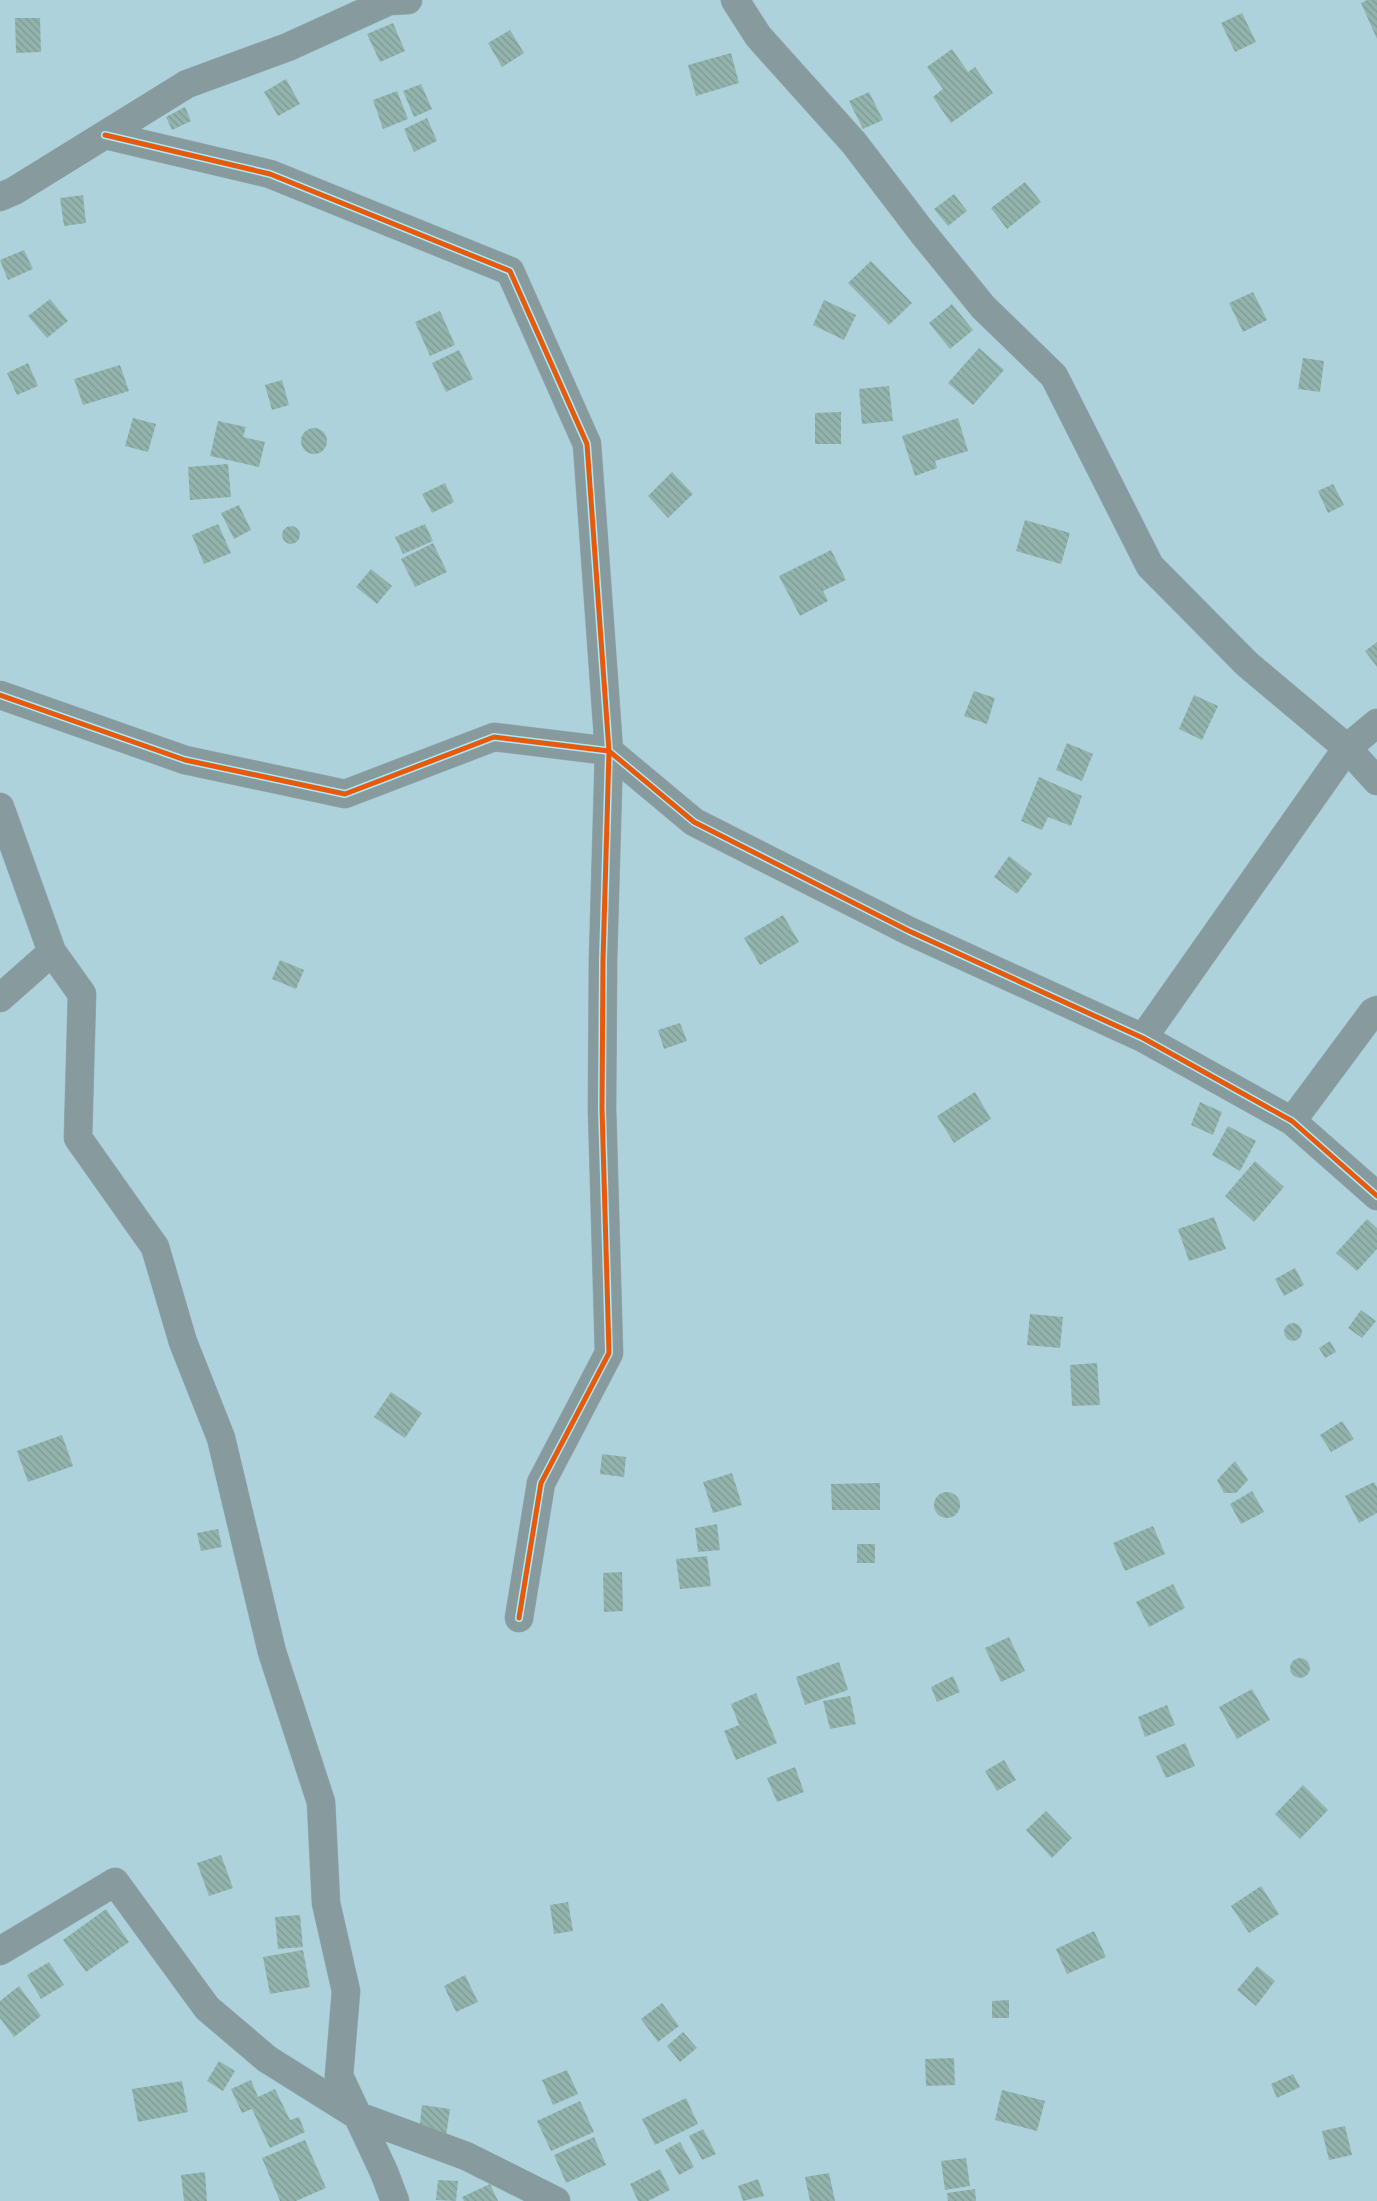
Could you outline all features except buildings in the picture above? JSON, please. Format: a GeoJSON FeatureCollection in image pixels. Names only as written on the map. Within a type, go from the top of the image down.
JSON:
{"type":"FeatureCollection","features":[{"type":"Feature","properties":{"kind":"street"},"geometry":{"type":"LineString","coordinates":[[0,197],[187,84],[288,48],[389,1],[408,0]]}},
{"type":"Feature","properties":{"kind":"street"},"geometry":{"type":"LineString","coordinates":[[735,0],[758,36],[854,143],[922,232],[984,307],[1054,376],[1150,566],[1247,664],[1347,748],[1377,781]]}},
{"type":"Feature","properties":{"kind":"street"},"geometry":{"type":"LineString","coordinates":[[105,135],[270,174],[510,271],[587,444],[609,751],[603,960],[602,1108],[609,1353],[542,1483],[520,1618]]}},
{"type":"Feature","properties":{"kind":"street"},"geometry":{"type":"LineString","coordinates":[[0,695],[185,760],[345,794],[494,737],[609,751],[694,822],[909,931],[1143,1038],[1292,1121],[1377,1196]]}},
{"type":"Feature","properties":{"kind":"street"},"geometry":{"type":"LineString","coordinates":[[1143,1038],[1347,748],[1377,723]]}},
{"type":"Feature","properties":{"kind":"street"},"geometry":{"type":"LineString","coordinates":[[0,807],[52,952],[82,994],[78,1138],[155,1247],[183,1342],[221,1438],[272,1652],[321,1802],[326,1903],[346,1990],[339,2076],[384,2172],[395,2201]]}},
{"type":"Feature","properties":{"kind":"street"},"geometry":{"type":"LineString","coordinates":[[0,998],[52,952]]}},
{"type":"Feature","properties":{"kind":"street"},"geometry":{"type":"LineString","coordinates":[[1292,1121],[1373,1012],[1377,1010]]}},
{"type":"Feature","properties":{"kind":"street"},"geometry":{"type":"LineString","coordinates":[[0,1951],[115,1882],[207,2008],[267,2060],[358,2116],[466,2156],[556,2201]]}},
{"type":"Feature","properties":{"kind":"cycle path"},"geometry":{"type":"LineString","coordinates":[[105,135],[270,174],[510,271],[587,444],[609,751],[603,960],[602,1108],[609,1353],[541,1483],[519,1618]]}},
{"type":"Feature","properties":{"kind":"cycle path"},"geometry":{"type":"LineString","coordinates":[[0,695],[185,760],[345,794],[494,737],[609,751],[694,822],[909,931],[1143,1038],[1292,1121],[1377,1196]]}}]}
